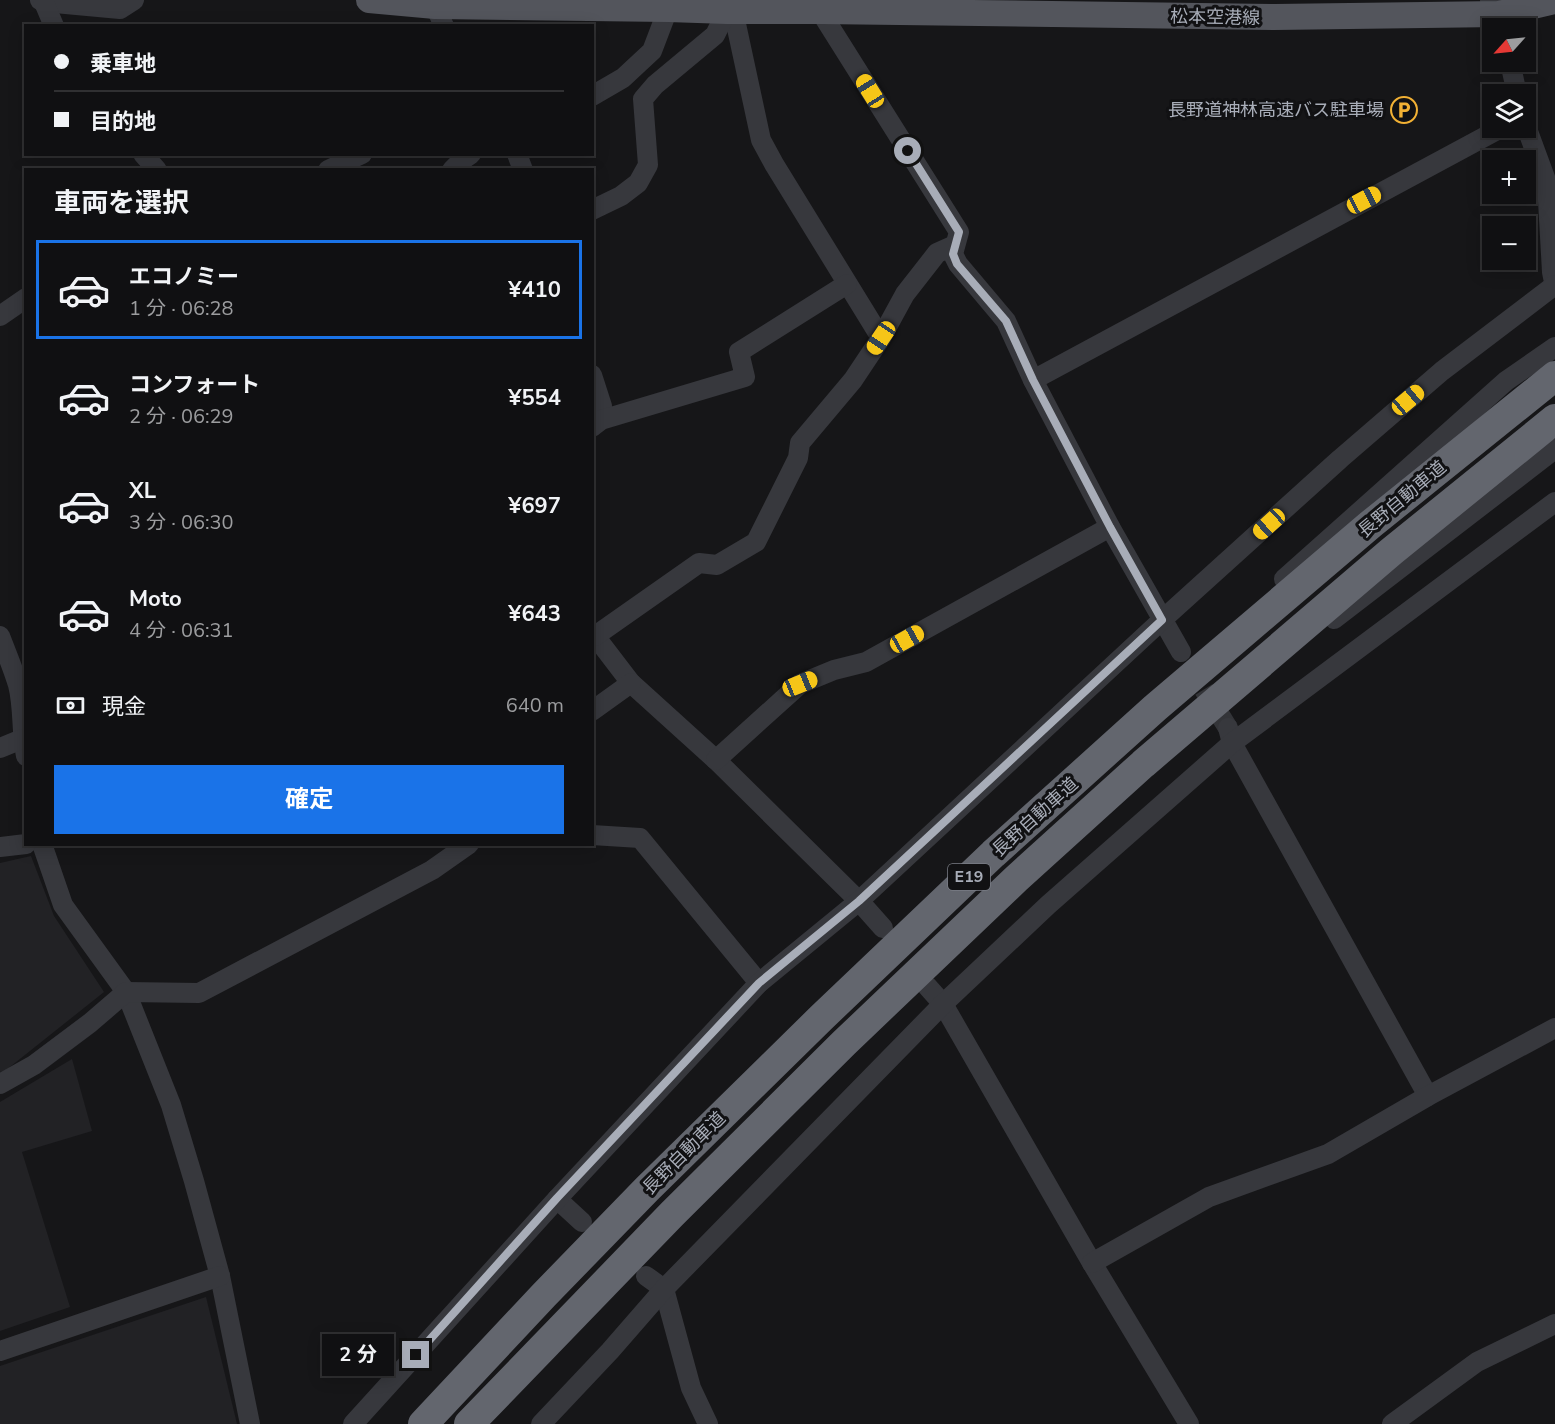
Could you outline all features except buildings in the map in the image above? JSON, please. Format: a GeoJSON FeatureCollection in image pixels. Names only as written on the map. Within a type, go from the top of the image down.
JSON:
{"type":"FeatureCollection","features":[{"type":"Feature","properties":{"kind":"highway","name":"長野自動車道"},"geometry":{"type":"LineString","coordinates":[[423,1424],[623,1214],[821,1018],[993,854],[1155,708],[1371,524],[1555,376]]}},
{"type":"Feature","properties":{"kind":"highway","name":"長野自動車道"},"geometry":{"type":"LineString","coordinates":[[469,1424],[672,1214],[844,1043],[1016,879],[1143,764],[1392,551],[1555,419]]}},
{"type":"Feature","properties":{"kind":"main road","name":"松本空港線"},"geometry":{"type":"LineString","coordinates":[[369,0],[439,16],[728,7],[820,11],[1275,17],[1497,14],[1555,1]]}},
{"type":"Feature","properties":{"kind":"street"},"geometry":{"type":"LineString","coordinates":[[53,24],[43,1],[120,9],[134,0]]}},
{"type":"Feature","properties":{"kind":"street"},"geometry":{"type":"LineString","coordinates":[[594,209],[621,196],[638,183],[648,165],[643,99],[655,85],[715,34],[728,7]]}},
{"type":"Feature","properties":{"kind":"street"},"geometry":{"type":"LineString","coordinates":[[728,7],[761,140],[881,338]]}},
{"type":"Feature","properties":{"kind":"street"},"geometry":{"type":"LineString","coordinates":[[594,95],[623,78],[652,51],[668,9]]}},
{"type":"Feature","properties":{"kind":"street"},"geometry":{"type":"LineString","coordinates":[[820,11],[959,232],[953,254],[957,264],[1006,321],[1033,380],[1110,527],[1181,652]]}},
{"type":"Feature","properties":{"kind":"street"},"geometry":{"type":"LineString","coordinates":[[1033,380],[1482,138]]}},
{"type":"Feature","properties":{"kind":"street"},"geometry":{"type":"LineString","coordinates":[[353,1424],[557,1198],[759,983],[859,901],[1162,620],[1340,459],[1442,371],[1555,286],[1552,272],[1547,183],[1530,138]]}},
{"type":"Feature","properties":{"kind":"street"},"geometry":{"type":"LineString","coordinates":[[332,168],[358,156]]}},
{"type":"Feature","properties":{"kind":"street"},"geometry":{"type":"LineString","coordinates":[[454,168],[468,156]]}},
{"type":"Feature","properties":{"kind":"street"},"geometry":{"type":"LineString","coordinates":[[883,928],[859,901],[716,760],[631,683],[594,634],[699,563],[717,565],[756,542],[798,458],[800,442],[853,380],[881,338],[905,294],[937,253],[955,244]]}},
{"type":"Feature","properties":{"kind":"street"},"geometry":{"type":"LineString","coordinates":[[597,423],[745,377],[739,352],[847,284]]}},
{"type":"Feature","properties":{"kind":"street"},"geometry":{"type":"LineString","coordinates":[[0,316],[24,299]]}},
{"type":"Feature","properties":{"kind":"street"},"geometry":{"type":"LineString","coordinates":[[1155,708],[1213,644],[1278,585],[1506,381],[1555,347]]}},
{"type":"Feature","properties":{"kind":"street"},"geometry":{"type":"LineString","coordinates":[[594,381],[602,406],[597,423]]}},
{"type":"Feature","properties":{"kind":"street"},"geometry":{"type":"LineString","coordinates":[[1143,764],[1206,722],[1330,621],[1555,449]]}},
{"type":"Feature","properties":{"kind":"street"},"geometry":{"type":"LineString","coordinates":[[541,1424],[610,1351],[664,1289],[943,1004],[1230,735],[1555,502]]}},
{"type":"Feature","properties":{"kind":"street"},"geometry":{"type":"LineString","coordinates":[[716,760],[800,684],[834,670],[866,662],[1110,527]]}},
{"type":"Feature","properties":{"kind":"street"},"geometry":{"type":"LineString","coordinates":[[0,636],[18,686],[24,738],[0,748]]}},
{"type":"Feature","properties":{"kind":"street"},"geometry":{"type":"LineString","coordinates":[[594,710],[631,683]]}},
{"type":"Feature","properties":{"kind":"street"},"geometry":{"type":"LineString","coordinates":[[1230,735],[1428,1096]]}},
{"type":"Feature","properties":{"kind":"street"},"geometry":{"type":"LineString","coordinates":[[594,835],[640,838],[759,983]]}},
{"type":"Feature","properties":{"kind":"street"},"geometry":{"type":"LineString","coordinates":[[0,847],[24,844]]}},
{"type":"Feature","properties":{"kind":"street"},"geometry":{"type":"LineString","coordinates":[[43,846],[63,904],[126,992],[171,1105],[220,1276],[250,1424]]}},
{"type":"Feature","properties":{"kind":"street"},"geometry":{"type":"LineString","coordinates":[[0,1084],[34,1065],[90,1023],[126,992],[199,993],[432,870],[467,846]]}},
{"type":"Feature","properties":{"kind":"street"},"geometry":{"type":"LineString","coordinates":[[927,986],[943,1004],[1092,1263],[1189,1424]]}},
{"type":"Feature","properties":{"kind":"street"},"geometry":{"type":"LineString","coordinates":[[1092,1263],[1209,1197],[1328,1154],[1428,1096],[1555,1028]]}},
{"type":"Feature","properties":{"kind":"street"},"geometry":{"type":"LineString","coordinates":[[557,1198],[582,1222]]}},
{"type":"Feature","properties":{"kind":"street"},"geometry":{"type":"LineString","coordinates":[[0,1351],[220,1276]]}},
{"type":"Feature","properties":{"kind":"street"},"geometry":{"type":"LineString","coordinates":[[646,1276],[664,1289],[691,1388],[708,1424]]}},
{"type":"Feature","properties":{"kind":"street"},"geometry":{"type":"LineString","coordinates":[[1392,1424],[1477,1362],[1555,1324]]}},
{"type":"Feature","properties":{"kind":"shaded area"},"geometry":{"type":"Polygon","coordinates":[[[31,856],[54,916],[104,992],[6,1070],[0,1072],[0,863],[31,856]]]}},
{"type":"Feature","properties":{"kind":"shaded area"},"geometry":{"type":"Polygon","coordinates":[[[72,1059],[92,1131],[22,1152],[70,1307],[0,1331],[0,1102],[72,1059]]]}},
{"type":"Feature","properties":{"kind":"shaded area"},"geometry":{"type":"Polygon","coordinates":[[[206,1297],[237,1424],[0,1424],[0,1366],[206,1297]]]}},
{"type":"Feature","properties":{"kind":"tunnel"},"geometry":{"type":"LineString","coordinates":[[1188,664],[1228,728]]}},
{"type":"Feature","properties":{"kind":"place","name":"長野道神林高速バス駐車場"},"geometry":{"type":"Point","coordinates":[1404,110]}},
{"type":"Feature","properties":{"kind":"route"},"geometry":{"type":"LineString","coordinates":[[416,1355],[557,1198],[759,983],[859,901],[1162,620],[1033,380],[1006,321],[957,264],[953,254],[959,232],[908,151]]}}]}
